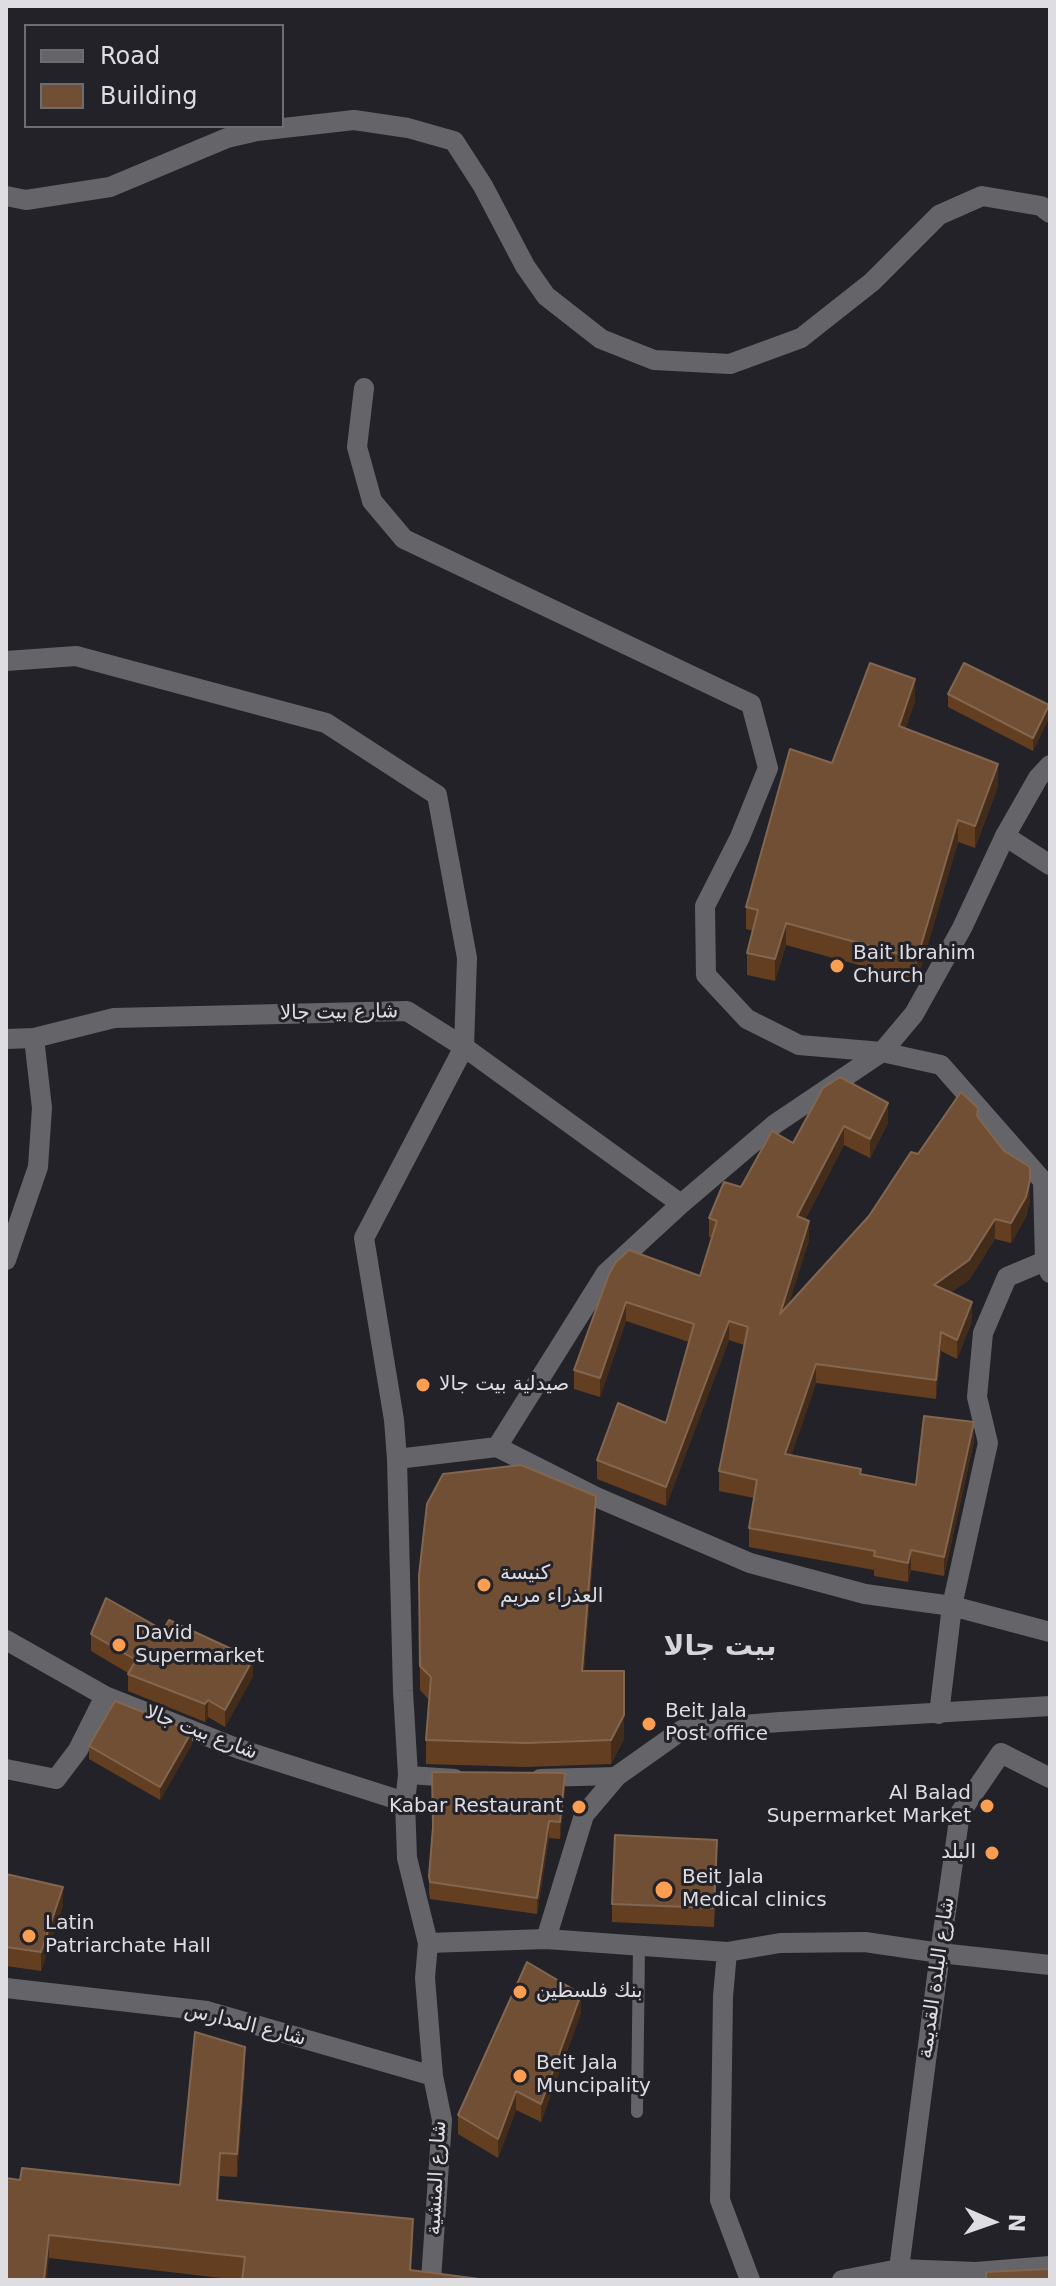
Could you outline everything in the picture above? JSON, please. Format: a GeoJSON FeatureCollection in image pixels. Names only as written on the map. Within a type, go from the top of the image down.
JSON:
{"type":"FeatureCollection","features":[{"type":"Feature","properties":{"kind":"street"},"geometry":{"type":"LineString","coordinates":[[284,128],[354,120],[408,128],[454,141],[483,186],[525,266],[546,296],[601,339],[654,360],[730,364],[801,338],[872,282],[939,215],[982,196],[1041,206],[1050,213]]}},
{"type":"Feature","properties":{"kind":"street"},"geometry":{"type":"LineString","coordinates":[[6,196],[26,200],[110,187],[227,138],[283,128]]}},
{"type":"Feature","properties":{"kind":"street"},"geometry":{"type":"LineString","coordinates":[[364,388],[357,447],[372,501],[404,539],[751,704],[768,768],[740,837],[705,906],[706,975],[747,1019],[799,1045],[882,1052],[941,1065],[1043,1181],[1048,1267],[1007,1277],[983,1333],[977,1397],[988,1443],[952,1606],[939,1714]]}},
{"type":"Feature","properties":{"kind":"street"},"geometry":{"type":"LineString","coordinates":[[6,661],[76,656],[326,723],[437,795],[467,958],[464,1047]]}},
{"type":"Feature","properties":{"kind":"street"},"geometry":{"type":"LineString","coordinates":[[497,1447],[606,1273],[775,1124],[882,1052],[914,1014],[962,928],[1005,836],[1038,778],[1050,765]]}},
{"type":"Feature","properties":{"kind":"street"},"geometry":{"type":"LineString","coordinates":[[1005,836],[1050,865]]}},
{"type":"Feature","properties":{"kind":"street","name":"شارع بيت جالا"},"geometry":{"type":"LineString","coordinates":[[6,1039],[34,1038],[114,1018],[407,1011],[464,1047],[681,1204]]}},
{"type":"Feature","properties":{"kind":"street"},"geometry":{"type":"LineString","coordinates":[[6,1260],[38,1167],[42,1108],[34,1038]]}},
{"type":"Feature","properties":{"kind":"street","name":"شارع المنشية"},"geometry":{"type":"LineString","coordinates":[[431,2280],[442,2120],[433,2076],[425,1978],[428,1943],[407,1858],[405,1802],[408,1775],[394,1420],[364,1238],[464,1047]]}},
{"type":"Feature","properties":{"kind":"street"},"geometry":{"type":"LineString","coordinates":[[397,1459],[497,1447],[596,1497],[750,1563],[865,1594],[952,1606],[1050,1632]]}},
{"type":"Feature","properties":{"kind":"street","name":"شارع بيت جالا"},"geometry":{"type":"LineString","coordinates":[[6,1640],[105,1696],[239,1749],[405,1802]]}},
{"type":"Feature","properties":{"kind":"street"},"geometry":{"type":"LineString","coordinates":[[6,1769],[56,1779],[78,1750],[105,1696]]}},
{"type":"Feature","properties":{"kind":"street"},"geometry":{"type":"LineString","coordinates":[[546,1939],[584,1815],[617,1776],[682,1730],[1050,1706]]}},
{"type":"Feature","properties":{"kind":"street","name":"شارع البلدة القديمة"},"geometry":{"type":"LineString","coordinates":[[899,2269],[960,1813],[1001,1753],[1050,1778]]}},
{"type":"Feature","properties":{"kind":"street"},"geometry":{"type":"LineString","coordinates":[[408,1775],[479,1778]]}},
{"type":"Feature","properties":{"kind":"street"},"geometry":{"type":"LineString","coordinates":[[526,1779],[617,1776]]}},
{"type":"Feature","properties":{"kind":"street"},"geometry":{"type":"LineString","coordinates":[[428,1943],[546,1939],[727,1952],[780,1943],[865,1942],[1050,1965]]}},
{"type":"Feature","properties":{"kind":"street"},"geometry":{"type":"LineString","coordinates":[[727,1952],[723,1996],[720,2200],[750,2280]]}},
{"type":"Feature","properties":{"kind":"street","name":"شارع المدارس"},"geometry":{"type":"LineString","coordinates":[[6,1988],[207,2011],[433,2076]]}},
{"type":"Feature","properties":{"kind":"street"},"geometry":{"type":"LineString","coordinates":[[842,2280],[899,2269],[976,2272],[1050,2266]]}},
{"type":"Feature","properties":{"kind":"lane"},"geometry":{"type":"LineString","coordinates":[[637,2112],[639,1946]]}},
{"type":"Feature","properties":{"kind":"building"},"geometry":{"type":"Polygon","coordinates":[[[870,663],[915,679],[899,726],[998,764],[975,826],[958,820],[917,959],[786,923],[775,959],[747,953],[758,910],[746,907],[790,749],[832,763],[870,663]]]}},
{"type":"Feature","properties":{"kind":"building"},"geometry":{"type":"Polygon","coordinates":[[[964,663],[1049,705],[1033,738],[948,694],[964,663]]]}},
{"type":"Feature","properties":{"kind":"building"},"geometry":{"type":"Polygon","coordinates":[[[840,1077],[888,1103],[870,1139],[844,1126],[797,1216],[809,1221],[780,1314],[869,1216],[911,1152],[918,1154],[961,1092],[978,1108],[977,1116],[1004,1151],[1030,1167],[1026,1197],[1011,1223],[995,1219],[969,1260],[934,1285],[972,1302],[957,1340],[941,1332],[936,1380],[816,1364],[785,1454],[861,1469],[860,1474],[916,1485],[924,1416],[974,1422],[944,1557],[911,1550],[908,1563],[874,1556],[875,1551],[749,1528],[757,1480],[719,1471],[748,1327],[729,1321],[666,1487],[597,1460],[618,1403],[666,1423],[694,1324],[626,1302],[600,1378],[574,1370],[616,1262],[629,1250],[700,1276],[717,1221],[709,1218],[724,1182],[741,1187],[772,1131],[793,1143],[823,1088],[840,1077]]]}},
{"type":"Feature","properties":{"kind":"building"},"geometry":{"type":"Polygon","coordinates":[[[521,1465],[596,1496],[582,1671],[624,1671],[624,1715],[611,1740],[526,1743],[426,1740],[431,1677],[420,1666],[419,1575],[427,1504],[443,1474],[521,1465]]]}},
{"type":"Feature","properties":{"kind":"building"},"geometry":{"type":"Polygon","coordinates":[[[106,1598],[163,1630],[169,1620],[253,1659],[225,1710],[208,1700],[205,1704],[128,1674],[136,1660],[91,1634],[106,1598]]]}},
{"type":"Feature","properties":{"kind":"building"},"geometry":{"type":"Polygon","coordinates":[[[115,1701],[192,1731],[160,1787],[89,1746],[115,1701]]]}},
{"type":"Feature","properties":{"kind":"building"},"geometry":{"type":"Polygon","coordinates":[[[432,1772],[565,1773],[560,1822],[549,1821],[537,1898],[430,1882],[432,1772]]]}},
{"type":"Feature","properties":{"kind":"building","name":"Beit Jala Medical clinics"},"geometry":{"type":"Polygon","coordinates":[[[615,1835],[717,1840],[714,1908],[612,1904],[615,1835]]]}},
{"type":"Feature","properties":{"kind":"building","name":"Latin Patriarchate Hall"},"geometry":{"type":"Polygon","coordinates":[[[6,1874],[63,1887],[41,1952],[6,1947],[6,1874]]]}},
{"type":"Feature","properties":{"kind":"building"},"geometry":{"type":"Polygon","coordinates":[[[527,1962],[581,1994],[541,2104],[516,2091],[498,2139],[458,2115],[527,1962]]]}},
{"type":"Feature","properties":{"kind":"building"},"geometry":{"type":"Polygon","coordinates":[[[195,2032],[245,2047],[237,2154],[220,2153],[217,2200],[413,2219],[410,2270],[487,2280],[242,2280],[245,2257],[49,2235],[44,2280],[6,2280],[6,2178],[20,2180],[22,2168],[180,2185],[195,2032]]]}},
{"type":"Feature","properties":{"kind":"building"},"geometry":{"type":"Polygon","coordinates":[[[1050,2269],[1050,2280],[986,2280],[986,2272],[1050,2269]]]}},
{"type":"Feature","properties":{"kind":"place","name":"Bait Ibrahim Church"},"geometry":{"type":"Point","coordinates":[837,966]}},
{"type":"Feature","properties":{"kind":"place","name":"صيدلية بيت جالا"},"geometry":{"type":"Point","coordinates":[423,1385]}},
{"type":"Feature","properties":{"kind":"place","name":"كنيسة العذراء مريم"},"geometry":{"type":"Point","coordinates":[484,1585]}},
{"type":"Feature","properties":{"kind":"place","name":"David Supermarket"},"geometry":{"type":"Point","coordinates":[119,1645]}},
{"type":"Feature","properties":{"kind":"place","name":"Beit Jala Post office"},"geometry":{"type":"Point","coordinates":[649,1724]}},
{"type":"Feature","properties":{"kind":"place","name":"Al Balad Supermarket Market"},"geometry":{"type":"Point","coordinates":[987,1806]}},
{"type":"Feature","properties":{"kind":"place","name":"Kabar Restaurant"},"geometry":{"type":"Point","coordinates":[579,1807]}},
{"type":"Feature","properties":{"kind":"place","name":"البلد"},"geometry":{"type":"Point","coordinates":[992,1853]}},
{"type":"Feature","properties":{"kind":"place","name":"Beit Jala Medical clinics"},"geometry":{"type":"Point","coordinates":[664,1890]}},
{"type":"Feature","properties":{"kind":"place","name":"Latin Patriarchate Hall"},"geometry":{"type":"Point","coordinates":[29,1936]}},
{"type":"Feature","properties":{"kind":"place","name":"بنك فلسطين"},"geometry":{"type":"Point","coordinates":[520,1992]}},
{"type":"Feature","properties":{"kind":"place","name":"Beit Jala Muncipality"},"geometry":{"type":"Point","coordinates":[520,2076]}},
{"type":"Feature","properties":{"kind":"district","name":"بيت جالا"},"geometry":{"type":"Point","coordinates":[720,1648]}}]}
